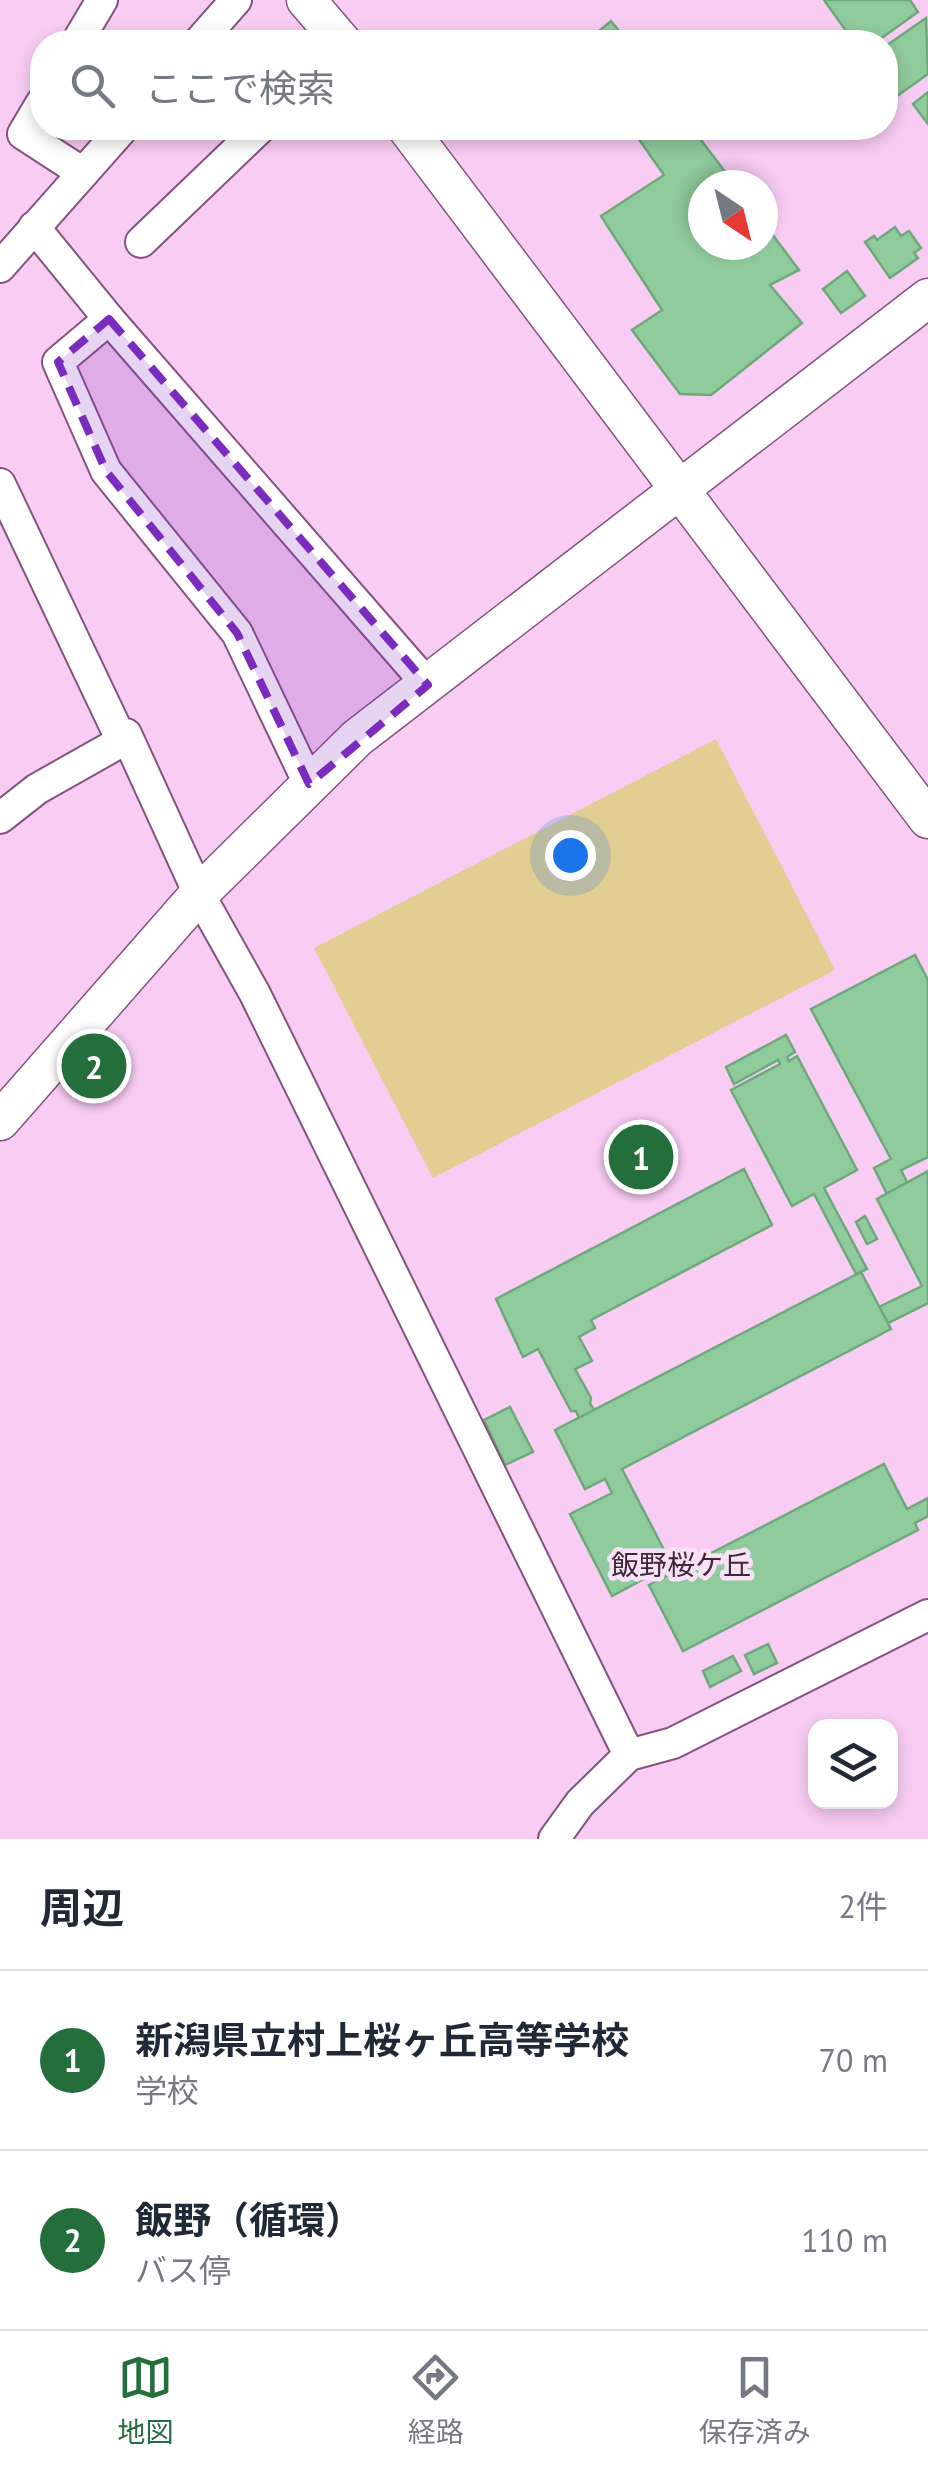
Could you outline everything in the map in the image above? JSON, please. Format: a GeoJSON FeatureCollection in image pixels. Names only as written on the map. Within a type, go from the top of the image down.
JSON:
{"type":"FeatureCollection","features":[{"type":"Feature","properties":{"kind":"street"},"geometry":{"type":"LineString","coordinates":[[84,30],[102,0]]}},
{"type":"Feature","properties":{"kind":"street"},"geometry":{"type":"LineString","coordinates":[[210,30],[236,0]]}},
{"type":"Feature","properties":{"kind":"street"},"geometry":{"type":"LineString","coordinates":[[306,0],[332,30]]}},
{"type":"Feature","properties":{"kind":"street"},"geometry":{"type":"LineString","coordinates":[[33,140],[83,173]]}},
{"type":"Feature","properties":{"kind":"street"},"geometry":{"type":"LineString","coordinates":[[0,267],[112,140]]}},
{"type":"Feature","properties":{"kind":"street"},"geometry":{"type":"LineString","coordinates":[[141,242],[247,140]]}},
{"type":"Feature","properties":{"kind":"street"},"geometry":{"type":"LineString","coordinates":[[416,140],[928,820]]}},
{"type":"Feature","properties":{"kind":"street"},"geometry":{"type":"LineString","coordinates":[[34,226],[109,319],[428,685]]}},
{"type":"Feature","properties":{"kind":"street"},"geometry":{"type":"LineString","coordinates":[[0,1120],[199,894],[357,738],[928,298]]}},
{"type":"Feature","properties":{"kind":"street"},"geometry":{"type":"LineString","coordinates":[[109,319],[58,362],[106,471],[237,634],[309,784]]}},
{"type":"Feature","properties":{"kind":"street"},"geometry":{"type":"LineString","coordinates":[[3,497],[122,740]]}},
{"type":"Feature","properties":{"kind":"street"},"geometry":{"type":"LineString","coordinates":[[0,818],[37,789],[122,740],[126,734],[199,894],[255,994],[630,1755]]}},
{"type":"Feature","properties":{"kind":"street"},"geometry":{"type":"LineString","coordinates":[[554,1839],[580,1804],[630,1755],[673,1743],[928,1615]]}},
{"type":"Feature","properties":{"kind":"highlighted area"},"geometry":{"type":"Polygon","coordinates":[[[109,319],[428,685],[309,784],[237,633],[106,471],[58,362],[109,319]]]}},
{"type":"Feature","properties":{"kind":"shaded area"},"geometry":{"type":"Polygon","coordinates":[[[716,739],[835,970],[433,1178],[314,948],[716,739]]]}},
{"type":"Feature","properties":{"kind":"building"},"geometry":{"type":"Polygon","coordinates":[[[824,0],[910,0],[918,12],[893,30],[845,30],[824,0]]]}},
{"type":"Feature","properties":{"kind":"building"},"geometry":{"type":"Polygon","coordinates":[[[926,18],[928,74],[898,95],[898,38],[926,18]]]}},
{"type":"Feature","properties":{"kind":"building"},"geometry":{"type":"Polygon","coordinates":[[[611,21],[618,30],[600,30],[611,21]]]}},
{"type":"Feature","properties":{"kind":"building"},"geometry":{"type":"Polygon","coordinates":[[[928,92],[928,124],[913,104],[928,92]]]}},
{"type":"Feature","properties":{"kind":"building"},"geometry":{"type":"Polygon","coordinates":[[[639,140],[701,140],[724,170],[688,170],[688,260],[778,260],[778,242],[799,270],[770,285],[802,323],[711,395],[680,394],[632,330],[662,310],[601,216],[664,175],[639,140]]]}},
{"type":"Feature","properties":{"kind":"building"},"geometry":{"type":"Polygon","coordinates":[[[895,227],[901,236],[909,231],[921,248],[914,253],[918,258],[890,278],[865,242],[874,236],[877,240],[895,227]]]}},
{"type":"Feature","properties":{"kind":"building"},"geometry":{"type":"Polygon","coordinates":[[[847,271],[865,296],[841,313],[823,289],[847,271]]]}},
{"type":"Feature","properties":{"kind":"building"},"geometry":{"type":"Polygon","coordinates":[[[915,955],[928,980],[928,1157],[901,1170],[907,1182],[887,1194],[874,1168],[891,1159],[811,1009],[915,955]]]}},
{"type":"Feature","properties":{"kind":"building"},"geometry":{"type":"Polygon","coordinates":[[[786,1035],[795,1052],[787,1057],[789,1061],[797,1056],[857,1170],[824,1188],[867,1269],[856,1274],[814,1194],[792,1206],[731,1090],[780,1064],[778,1060],[734,1084],[726,1067],[786,1035]]]}},
{"type":"Feature","properties":{"kind":"building"},"geometry":{"type":"Polygon","coordinates":[[[744,1169],[772,1225],[591,1320],[595,1328],[579,1337],[592,1361],[575,1369],[594,1410],[579,1418],[576,1411],[571,1411],[538,1349],[523,1357],[496,1299],[744,1169]]]}},
{"type":"Feature","properties":{"kind":"building"},"geometry":{"type":"Polygon","coordinates":[[[928,1171],[928,1303],[888,1323],[879,1307],[922,1286],[877,1199],[928,1171]]]}},
{"type":"Feature","properties":{"kind":"building"},"geometry":{"type":"Polygon","coordinates":[[[865,1216],[877,1239],[867,1244],[856,1222],[865,1216]]]}},
{"type":"Feature","properties":{"kind":"building"},"geometry":{"type":"Polygon","coordinates":[[[861,1272],[891,1329],[622,1469],[675,1571],[658,1580],[655,1573],[612,1596],[570,1514],[612,1493],[605,1479],[585,1489],[555,1430],[861,1272]]]}},
{"type":"Feature","properties":{"kind":"building"},"geometry":{"type":"Polygon","coordinates":[[[510,1407],[533,1452],[505,1465],[484,1420],[510,1407]]]}},
{"type":"Feature","properties":{"kind":"building"},"geometry":{"type":"Polygon","coordinates":[[[884,1464],[907,1509],[928,1498],[928,1516],[915,1523],[918,1530],[683,1651],[649,1585],[884,1464]]]}},
{"type":"Feature","properties":{"kind":"building"},"geometry":{"type":"Polygon","coordinates":[[[768,1644],[777,1663],[754,1674],[745,1655],[768,1644]]]}},
{"type":"Feature","properties":{"kind":"building"},"geometry":{"type":"Polygon","coordinates":[[[733,1656],[741,1671],[710,1687],[703,1671],[733,1656]]]}},
{"type":"Feature","properties":{"kind":"place","name":"飯野（循環）"},"geometry":{"type":"Point","coordinates":[94,1066]}},
{"type":"Feature","properties":{"kind":"place","name":"新潟県立村上桜ヶ丘高等学校"},"geometry":{"type":"Point","coordinates":[641,1157]}},
{"type":"Feature","properties":{"kind":"district","name":"飯野桜ケ丘"},"geometry":{"type":"Point","coordinates":[681,1565]}}]}
